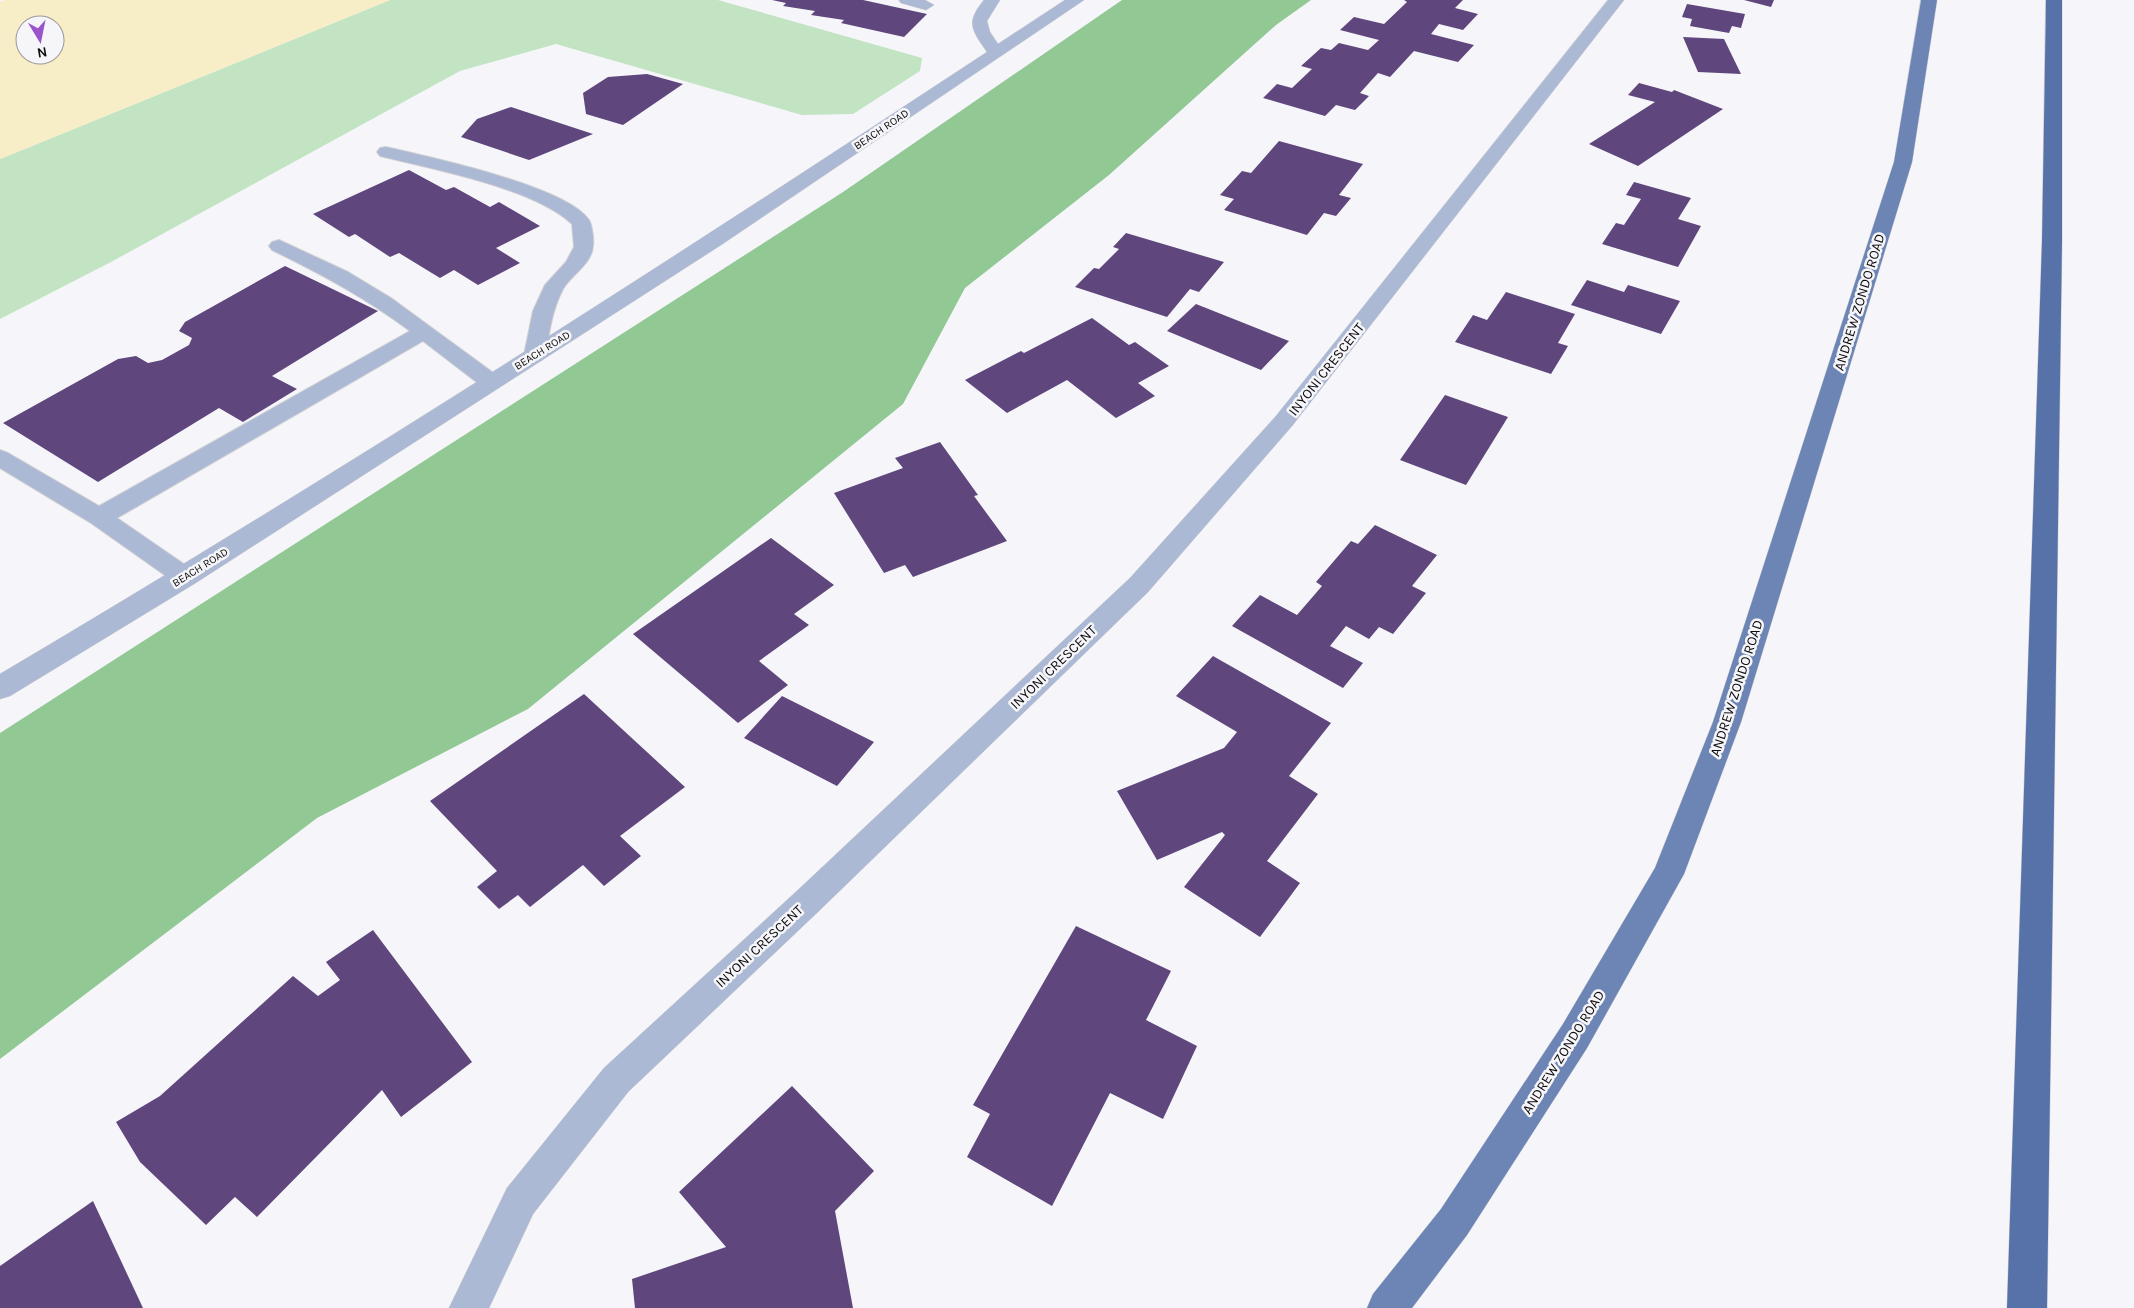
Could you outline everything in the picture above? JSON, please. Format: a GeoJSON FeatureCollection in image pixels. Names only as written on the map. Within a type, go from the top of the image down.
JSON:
{"type":"FeatureCollection","features":[{"type":"Feature","properties":{"kind":"highway"},"geometry":{"type":"LineString","coordinates":[[2027,1308],[2052,241],[2054,0]]}},
{"type":"Feature","properties":{"kind":"main road","name":"ANDREW ZONDO ROAD"},"geometry":{"type":"LineString","coordinates":[[1387,1308],[1454,1222],[1575,1036],[1668,874],[1727,722],[1903,162],[1930,0]]}},
{"type":"Feature","properties":{"kind":"street"},"geometry":{"type":"LineString","coordinates":[[907,0],[926,5]]}},
{"type":"Feature","properties":{"kind":"street"},"geometry":{"type":"LineString","coordinates":[[992,0],[983,10],[978,21],[981,30],[996,53]]}},
{"type":"Feature","properties":{"kind":"street","name":"BEACH ROAD"},"geometry":{"type":"LineString","coordinates":[[0,688],[185,577],[714,241],[1076,0]]}},
{"type":"Feature","properties":{"kind":"street","name":"INYONI CRESCENT"},"geometry":{"type":"LineString","coordinates":[[469,1308],[520,1201],[616,1080],[810,899],[1139,585],[1284,421],[1616,0]]}},
{"type":"Feature","properties":{"kind":"lane"},"geometry":{"type":"LineString","coordinates":[[386,152],[499,181],[566,208],[581,222],[584,247],[574,265],[555,285],[543,311],[535,355]]}},
{"type":"Feature","properties":{"kind":"lane"},"geometry":{"type":"LineString","coordinates":[[279,246],[341,276],[377,298],[491,382]]}},
{"type":"Feature","properties":{"kind":"lane"},"geometry":{"type":"LineString","coordinates":[[99,517],[424,332]]}},
{"type":"Feature","properties":{"kind":"lane"},"geometry":{"type":"LineString","coordinates":[[0,458],[99,517],[185,577]]}},
{"type":"Feature","properties":{"kind":"green space"},"geometry":{"type":"Polygon","coordinates":[[[390,0],[718,0],[922,58],[920,71],[853,114],[802,115],[556,44],[460,71],[111,262],[0,319],[0,159],[390,0]]]}},
{"type":"Feature","properties":{"kind":"green space"},"geometry":{"type":"Polygon","coordinates":[[[1122,0],[1311,0],[1276,25],[1109,175],[965,288],[903,404],[528,709],[317,818],[0,1059],[0,733],[843,192],[1122,0]]]}},
{"type":"Feature","properties":{"kind":"sand"},"geometry":{"type":"Polygon","coordinates":[[[5,0],[390,0],[0,159],[0,2],[5,0]]]}},
{"type":"Feature","properties":{"kind":"building"},"geometry":{"type":"Polygon","coordinates":[[[772,0],[863,0],[927,14],[904,37],[841,23],[844,20],[811,15],[815,11],[783,6],[786,3],[772,0]]]}},
{"type":"Feature","properties":{"kind":"building"},"geometry":{"type":"Polygon","coordinates":[[[1404,0],[1463,0],[1455,8],[1478,14],[1463,30],[1439,24],[1431,34],[1474,45],[1458,62],[1414,51],[1390,77],[1378,73],[1360,93],[1369,96],[1355,110],[1336,105],[1325,116],[1263,98],[1277,84],[1292,88],[1312,69],[1301,66],[1321,48],[1331,50],[1339,43],[1368,50],[1379,40],[1340,30],[1354,17],[1384,24],[1407,2],[1404,0]]]}},
{"type":"Feature","properties":{"kind":"building"},"geometry":{"type":"Polygon","coordinates":[[[1744,0],[1774,0],[1771,7],[1744,0]]]}},
{"type":"Feature","properties":{"kind":"building"},"geometry":{"type":"Polygon","coordinates":[[[1687,4],[1745,14],[1741,28],[1732,26],[1729,33],[1690,26],[1692,19],[1682,17],[1687,4]]]}},
{"type":"Feature","properties":{"kind":"building"},"geometry":{"type":"Polygon","coordinates":[[[1683,37],[1724,39],[1741,74],[1698,72],[1683,37]]]}},
{"type":"Feature","properties":{"kind":"building"},"geometry":{"type":"Polygon","coordinates":[[[647,74],[683,84],[623,125],[586,114],[583,93],[608,77],[647,74]]]}},
{"type":"Feature","properties":{"kind":"building"},"geometry":{"type":"Polygon","coordinates":[[[1639,83],[1672,92],[1674,90],[1723,109],[1638,166],[1589,144],[1655,102],[1628,95],[1639,83]]]}},
{"type":"Feature","properties":{"kind":"building"},"geometry":{"type":"Polygon","coordinates":[[[511,107],[593,134],[529,160],[461,137],[477,119],[511,107]]]}},
{"type":"Feature","properties":{"kind":"building"},"geometry":{"type":"Polygon","coordinates":[[[1279,141],[1363,164],[1339,195],[1351,198],[1336,216],[1324,213],[1307,235],[1224,210],[1234,199],[1220,195],[1242,171],[1251,173],[1279,141]]]}},
{"type":"Feature","properties":{"kind":"building"},"geometry":{"type":"Polygon","coordinates":[[[409,170],[446,190],[454,187],[490,207],[499,202],[540,226],[496,248],[520,263],[478,285],[454,270],[440,278],[399,253],[390,257],[355,234],[349,237],[313,214],[409,170]]]}},
{"type":"Feature","properties":{"kind":"building"},"geometry":{"type":"Polygon","coordinates":[[[1634,182],[1691,198],[1678,219],[1701,226],[1678,267],[1602,244],[1616,223],[1624,225],[1641,199],[1626,195],[1634,182]]]}},
{"type":"Feature","properties":{"kind":"building"},"geometry":{"type":"Polygon","coordinates":[[[1126,233],[1224,262],[1199,292],[1190,289],[1167,317],[1075,287],[1094,268],[1099,269],[1119,249],[1113,247],[1126,233]]]}},
{"type":"Feature","properties":{"kind":"building"},"geometry":{"type":"Polygon","coordinates":[[[285,266],[378,311],[272,376],[297,389],[243,422],[219,408],[98,482],[3,423],[118,359],[136,356],[148,363],[162,360],[189,345],[192,338],[179,331],[185,322],[285,266]]]}},
{"type":"Feature","properties":{"kind":"building"},"geometry":{"type":"Polygon","coordinates":[[[1587,280],[1624,292],[1628,285],[1680,301],[1661,334],[1571,305],[1587,280]]]}},
{"type":"Feature","properties":{"kind":"building"},"geometry":{"type":"Polygon","coordinates":[[[1506,292],[1575,314],[1558,343],[1568,346],[1551,374],[1455,342],[1473,315],[1487,320],[1506,292]]]}},
{"type":"Feature","properties":{"kind":"building"},"geometry":{"type":"Polygon","coordinates":[[[1196,304],[1289,341],[1261,370],[1167,331],[1196,304]]]}},
{"type":"Feature","properties":{"kind":"building"},"geometry":{"type":"Polygon","coordinates":[[[1092,318],[1129,345],[1135,342],[1169,366],[1138,383],[1155,396],[1116,418],[1067,380],[1007,413],[965,380],[1021,351],[1024,353],[1092,318]]]}},
{"type":"Feature","properties":{"kind":"building"},"geometry":{"type":"Polygon","coordinates":[[[1445,395],[1508,417],[1466,485],[1400,460],[1445,395]]]}},
{"type":"Feature","properties":{"kind":"building"},"geometry":{"type":"Polygon","coordinates":[[[940,442],[978,495],[974,496],[1007,541],[913,577],[905,565],[884,573],[834,493],[903,468],[895,458],[940,442]]]}},
{"type":"Feature","properties":{"kind":"building"},"geometry":{"type":"Polygon","coordinates":[[[1375,525],[1437,555],[1412,586],[1426,593],[1393,634],[1379,627],[1369,639],[1346,626],[1330,646],[1363,663],[1343,688],[1232,626],[1260,595],[1297,615],[1322,586],[1316,582],[1351,541],[1358,544],[1375,525]]]}},
{"type":"Feature","properties":{"kind":"building"},"geometry":{"type":"Polygon","coordinates":[[[771,538],[834,585],[794,614],[809,625],[759,661],[788,685],[738,723],[633,634],[771,538]]]}},
{"type":"Feature","properties":{"kind":"building"},"geometry":{"type":"Polygon","coordinates":[[[1213,656],[1331,723],[1289,776],[1318,794],[1267,861],[1300,883],[1260,937],[1184,887],[1225,835],[1222,832],[1157,860],[1117,791],[1224,748],[1237,732],[1176,696],[1213,656]]]}},
{"type":"Feature","properties":{"kind":"building"},"geometry":{"type":"Polygon","coordinates":[[[584,694],[685,787],[620,836],[641,856],[604,886],[583,865],[530,907],[518,895],[499,909],[477,887],[497,871],[430,801],[584,694]]]}},
{"type":"Feature","properties":{"kind":"building"},"geometry":{"type":"Polygon","coordinates":[[[782,696],[874,742],[837,786],[744,738],[782,696]]]}},
{"type":"Feature","properties":{"kind":"building"},"geometry":{"type":"Polygon","coordinates":[[[1076,926],[1171,971],[1146,1020],[1197,1046],[1163,1119],[1110,1093],[1052,1206],[967,1157],[990,1114],[973,1105],[1076,926]]]}},
{"type":"Feature","properties":{"kind":"building"},"geometry":{"type":"Polygon","coordinates":[[[373,930],[472,1062],[401,1117],[382,1090],[257,1217],[235,1197],[206,1225],[140,1162],[116,1122],[160,1096],[293,976],[318,996],[340,980],[326,962],[373,930]]]}},
{"type":"Feature","properties":{"kind":"building"},"geometry":{"type":"Polygon","coordinates":[[[792,1086],[874,1171],[835,1211],[853,1308],[635,1308],[632,1279],[726,1247],[679,1192],[792,1086]]]}},
{"type":"Feature","properties":{"kind":"building"},"geometry":{"type":"Polygon","coordinates":[[[93,1201],[143,1308],[0,1308],[0,1266],[93,1201]]]}}]}
